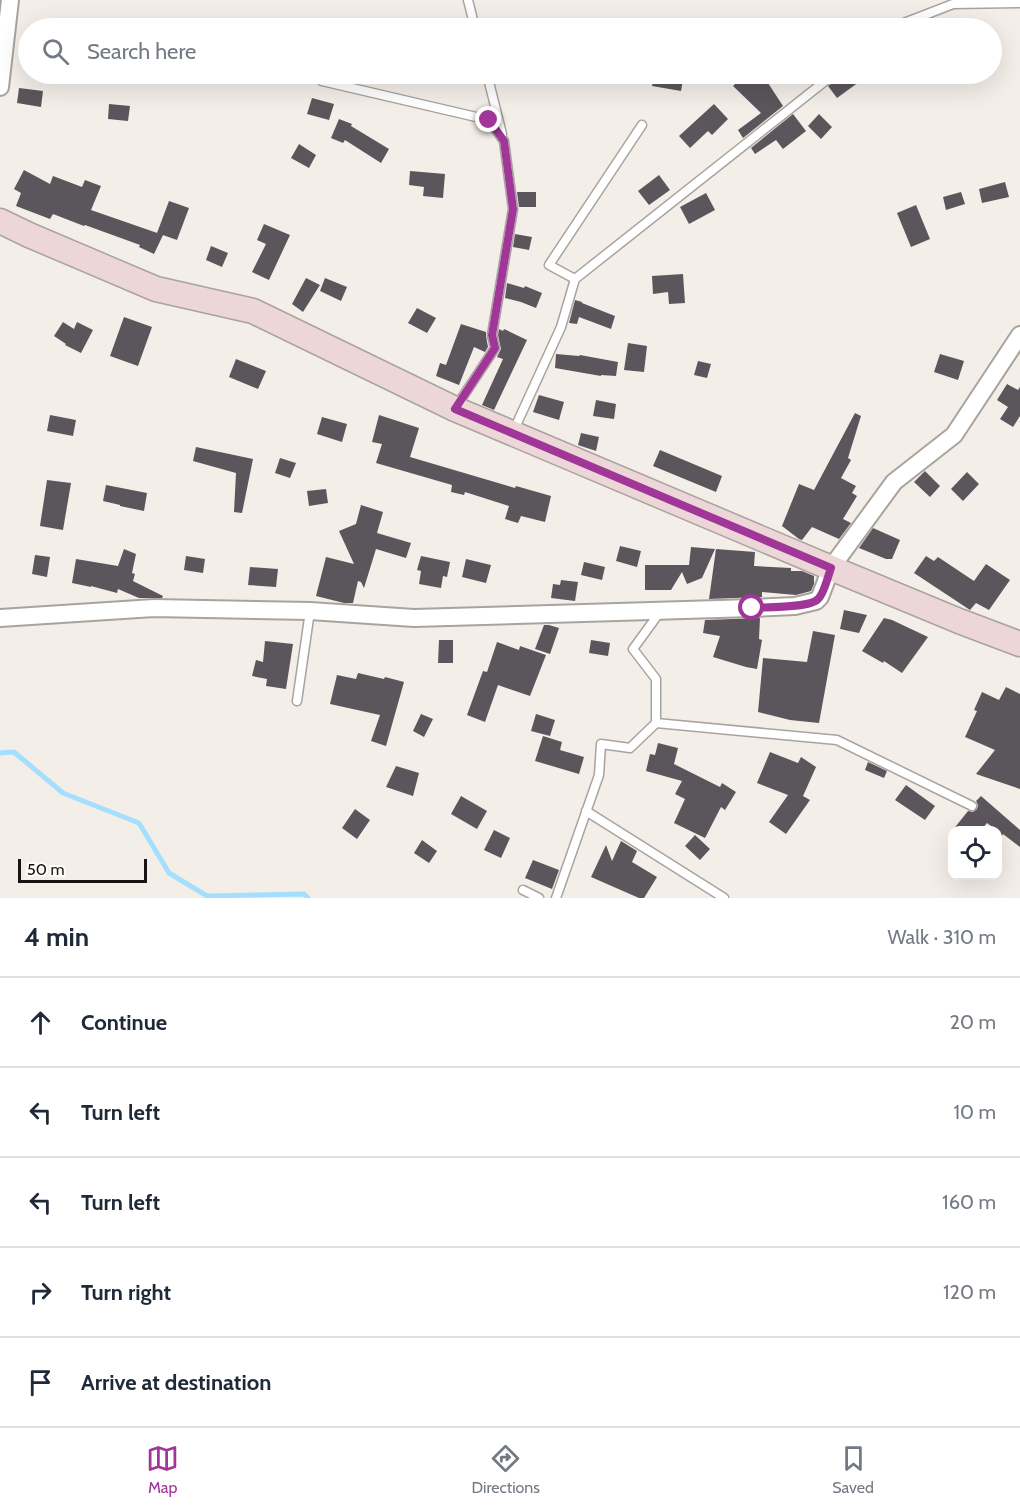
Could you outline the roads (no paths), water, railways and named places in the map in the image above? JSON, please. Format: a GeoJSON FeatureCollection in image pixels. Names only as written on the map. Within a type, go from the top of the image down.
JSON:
{"type":"FeatureCollection","features":[{"type":"Feature","properties":{"kind":"main road"},"geometry":{"type":"LineString","coordinates":[[0,221],[28,235],[156,288],[253,311],[455,409],[831,568],[1020,644]]}},
{"type":"Feature","properties":{"kind":"street"},"geometry":{"type":"LineString","coordinates":[[0,87],[10,0]]}},
{"type":"Feature","properties":{"kind":"street"},"geometry":{"type":"LineString","coordinates":[[0,618],[154,608],[310,611],[414,618],[795,606],[816,602],[831,568],[894,482],[954,435],[1020,335]]}},
{"type":"Feature","properties":{"kind":"lane"},"geometry":{"type":"LineString","coordinates":[[468,0],[472,18]]}},
{"type":"Feature","properties":{"kind":"lane"},"geometry":{"type":"LineString","coordinates":[[916,18],[952,4],[1020,3]]}},
{"type":"Feature","properties":{"kind":"lane"},"geometry":{"type":"LineString","coordinates":[[335,84],[489,120],[504,141]]}},
{"type":"Feature","properties":{"kind":"lane"},"geometry":{"type":"LineString","coordinates":[[455,409],[495,348],[492,335],[513,209],[504,141],[490,84]]}},
{"type":"Feature","properties":{"kind":"lane"},"geometry":{"type":"LineString","coordinates":[[513,433],[561,327],[576,279],[821,84]]}},
{"type":"Feature","properties":{"kind":"lane"},"geometry":{"type":"LineString","coordinates":[[576,279],[549,265],[642,125]]}},
{"type":"Feature","properties":{"kind":"lane"},"geometry":{"type":"LineString","coordinates":[[297,701],[310,611]]}},
{"type":"Feature","properties":{"kind":"lane"},"geometry":{"type":"LineString","coordinates":[[556,898],[599,775],[601,744],[630,748],[656,723],[656,679],[633,649],[660,611]]}},
{"type":"Feature","properties":{"kind":"lane"},"geometry":{"type":"LineString","coordinates":[[656,723],[837,740],[972,806]]}},
{"type":"Feature","properties":{"kind":"lane"},"geometry":{"type":"LineString","coordinates":[[586,811],[724,898]]}},
{"type":"Feature","properties":{"kind":"lane"},"geometry":{"type":"LineString","coordinates":[[523,890],[539,898]]}},
{"type":"Feature","properties":{"kind":"waterway"},"geometry":{"type":"LineString","coordinates":[[0,753],[14,752],[63,793],[139,823],[169,873],[207,896],[304,894],[308,898]]}}]}
